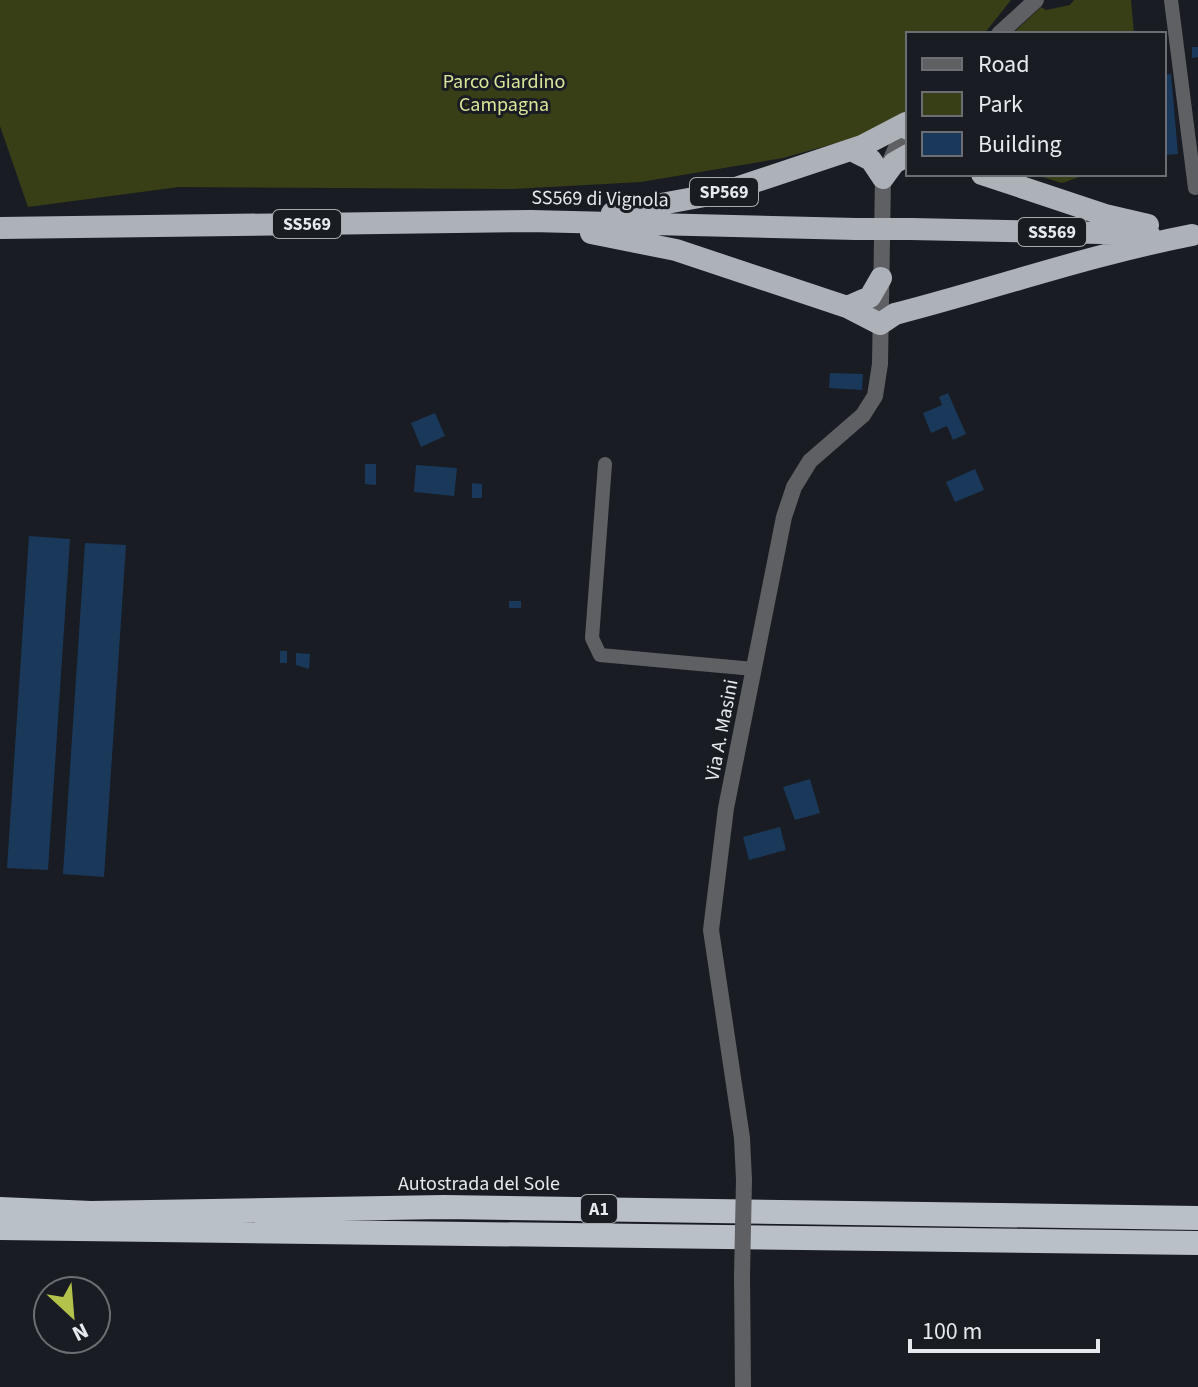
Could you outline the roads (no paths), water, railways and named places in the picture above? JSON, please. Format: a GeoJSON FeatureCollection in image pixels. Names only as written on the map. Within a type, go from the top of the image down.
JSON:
{"type":"FeatureCollection","features":[{"type":"Feature","properties":{"kind":"highway","name":"SP569"},"geometry":{"type":"LineString","coordinates":[[531,221],[624,211],[721,193],[851,150],[906,124]]}},
{"type":"Feature","properties":{"kind":"highway"},"geometry":{"type":"LineString","coordinates":[[851,150],[871,160],[883,178],[894,163],[906,156]]}},
{"type":"Feature","properties":{"kind":"highway"},"geometry":{"type":"LineString","coordinates":[[988,176],[1105,215],[1195,235]]}},
{"type":"Feature","properties":{"kind":"highway"},"geometry":{"type":"LineString","coordinates":[[531,221],[676,250],[847,307],[880,324],[895,314],[1108,252],[1195,235]]}},
{"type":"Feature","properties":{"kind":"highway","name":"SS569 di Vignola"},"geometry":{"type":"LineString","coordinates":[[0,228],[531,221],[1195,235]]}},
{"type":"Feature","properties":{"kind":"highway"},"geometry":{"type":"LineString","coordinates":[[847,307],[870,297],[881,278]]}},
{"type":"Feature","properties":{"kind":"highway"},"geometry":{"type":"LineString","coordinates":[[881,278],[889,296],[914,309]]}},
{"type":"Feature","properties":{"kind":"highway","name":"Autostrada del Sole"},"geometry":{"type":"LineString","coordinates":[[0,1209],[91,1213],[444,1207],[1198,1218]]}},
{"type":"Feature","properties":{"kind":"highway","name":"A1"},"geometry":{"type":"LineString","coordinates":[[0,1228],[1198,1243]]}},
{"type":"Feature","properties":{"kind":"street"},"geometry":{"type":"LineString","coordinates":[[1014,18],[1022,0]]}},
{"type":"Feature","properties":{"kind":"street"},"geometry":{"type":"LineString","coordinates":[[1001,32],[1036,0]]}},
{"type":"Feature","properties":{"kind":"street"},"geometry":{"type":"LineString","coordinates":[[1171,0],[1194,146],[1195,188]]}},
{"type":"Feature","properties":{"kind":"street","name":"Via A. Masini"},"geometry":{"type":"LineString","coordinates":[[743,1387],[742,1138],[711,930],[719,851],[784,517],[794,487],[810,461],[863,415],[875,396],[883,178],[906,126]]}},
{"type":"Feature","properties":{"kind":"street"},"geometry":{"type":"LineString","coordinates":[[605,464],[592,638],[595,649],[600,655],[754,669]]}},
{"type":"Feature","properties":{"kind":"park label","name":"Parco Giardino Campagna"},"geometry":{"type":"Point","coordinates":[504,94]}}]}
